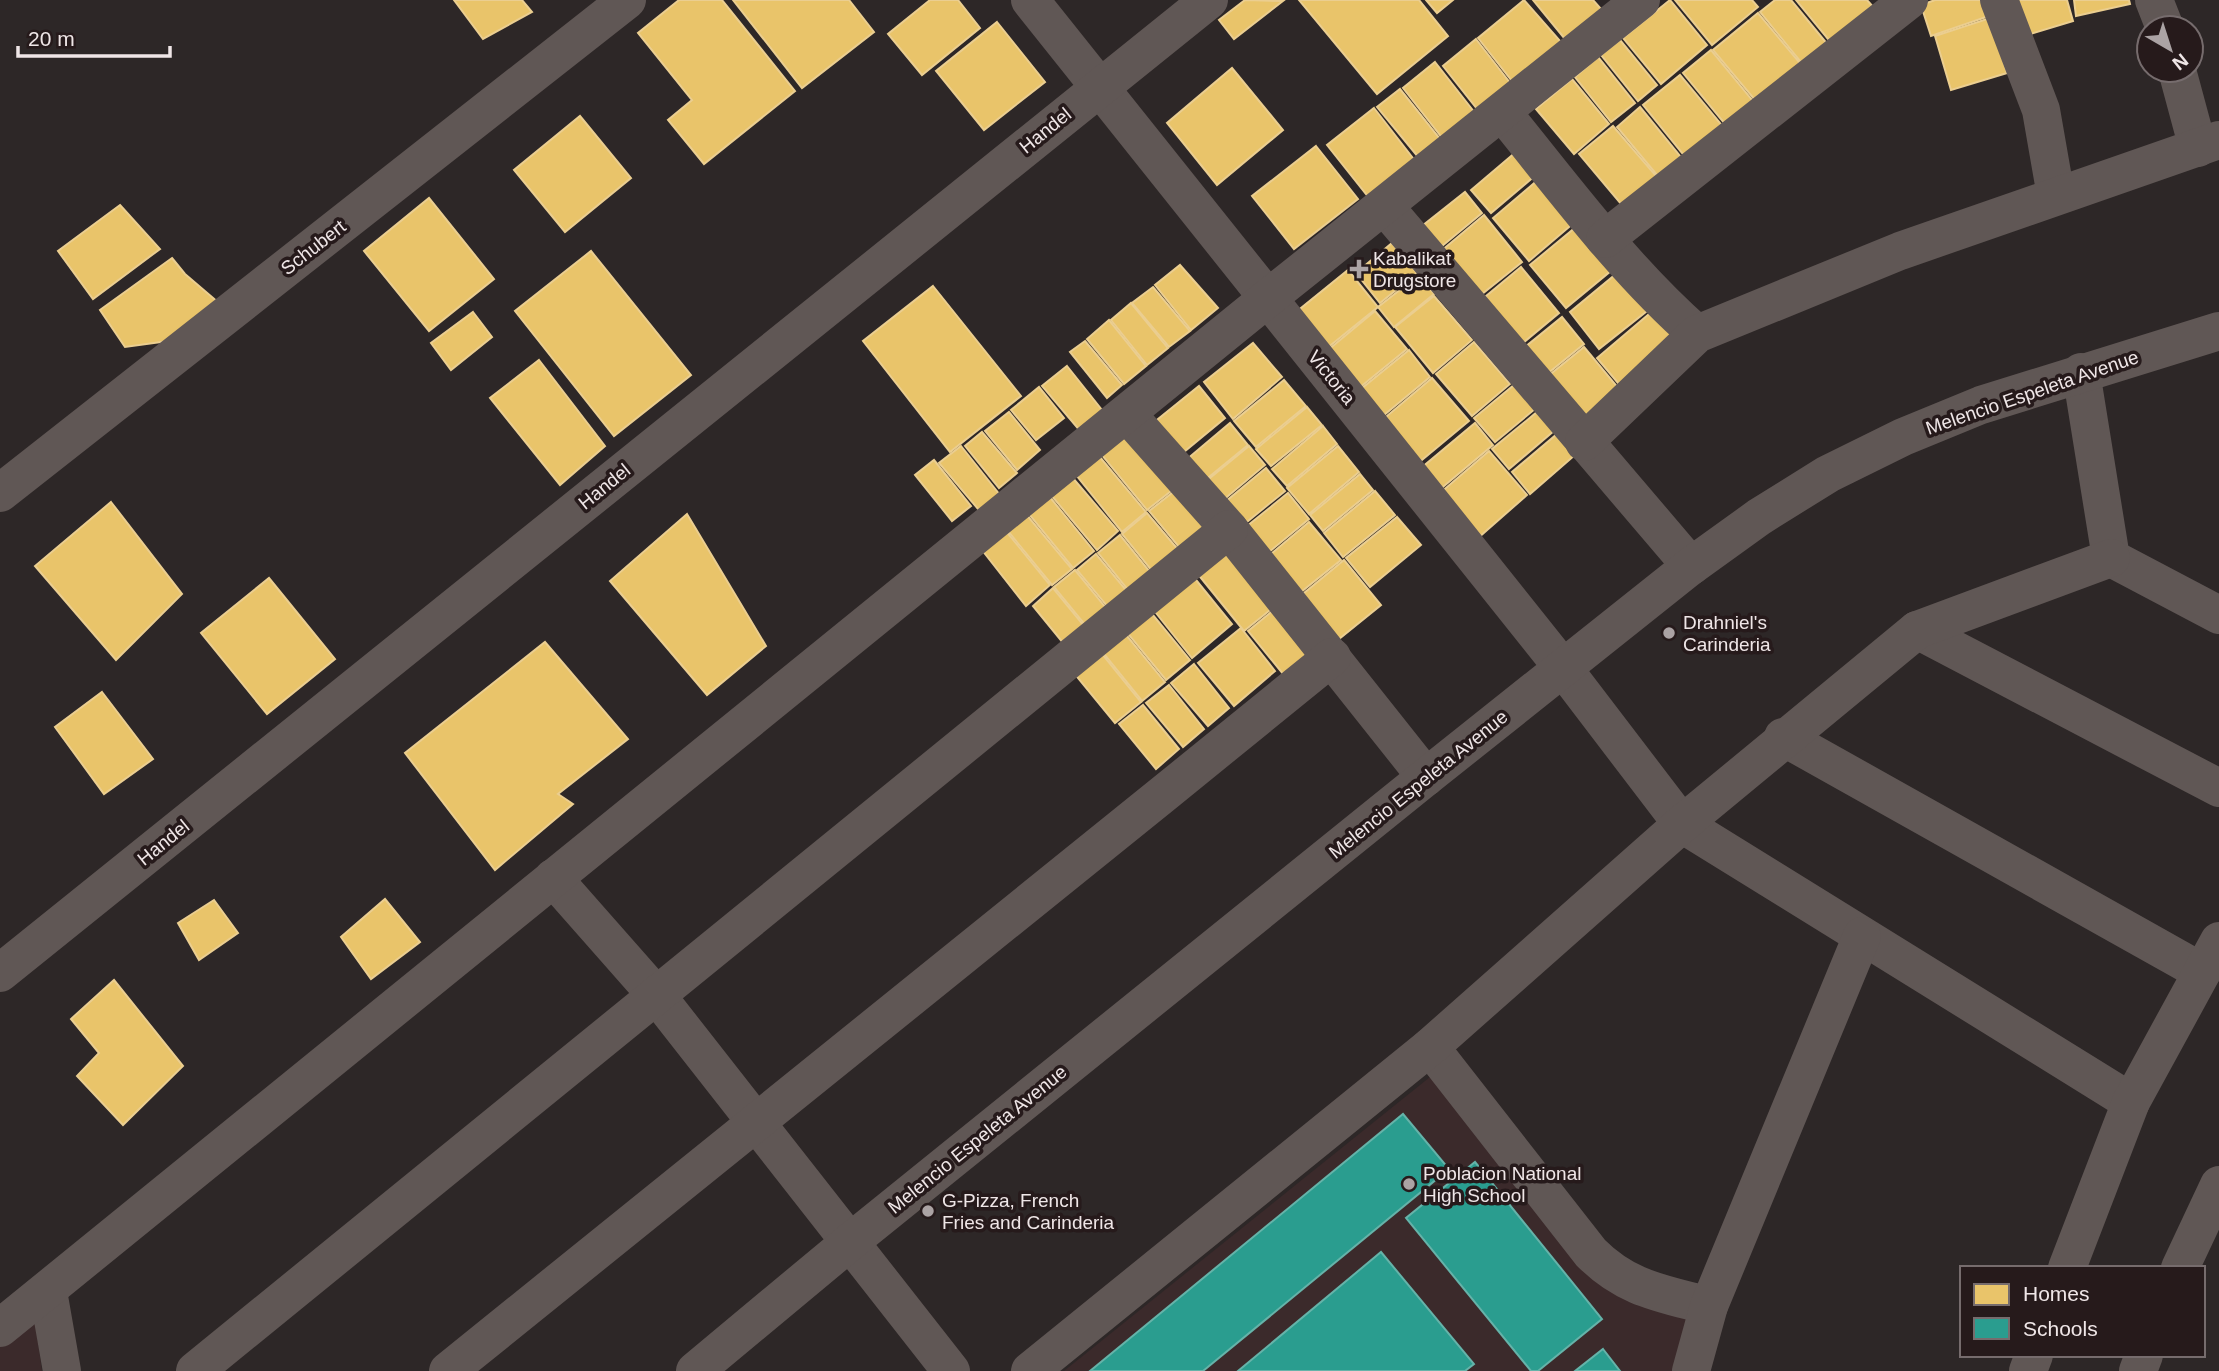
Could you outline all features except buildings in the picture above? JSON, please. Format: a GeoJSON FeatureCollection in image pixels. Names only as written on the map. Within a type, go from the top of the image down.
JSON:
{"type":"FeatureCollection","features":[{"type":"Feature","properties":{"kind":"street","name":"Schubert"},"geometry":{"type":"LineString","coordinates":[[0,493],[626,0]]}},
{"type":"Feature","properties":{"kind":"street","name":"Victoria"},"geometry":{"type":"LineString","coordinates":[[1030,0],[1101,85],[1563,668],[1682,824]]}},
{"type":"Feature","properties":{"kind":"street","name":"Handel"},"geometry":{"type":"LineString","coordinates":[[0,973],[1209,0]]}},
{"type":"Feature","properties":{"kind":"street"},"geometry":{"type":"LineString","coordinates":[[0,1328],[48,1292],[1268,298],[1641,0]]}},
{"type":"Feature","properties":{"kind":"street"},"geometry":{"type":"LineString","coordinates":[[1605,239],[1909,0]]}},
{"type":"Feature","properties":{"kind":"street"},"geometry":{"type":"LineString","coordinates":[[1999,0],[2040,110],[2056,196]]}},
{"type":"Feature","properties":{"kind":"street"},"geometry":{"type":"LineString","coordinates":[[1584,442],[1697,334],[1900,251],[2209,144],[2183,84]]}},
{"type":"Feature","properties":{"kind":"street"},"geometry":{"type":"LineString","coordinates":[[1502,112],[1659,302],[1697,334]]}},
{"type":"Feature","properties":{"kind":"street"},"geometry":{"type":"LineString","coordinates":[[1385,207],[1691,566]]}},
{"type":"Feature","properties":{"kind":"street","name":"Melencio Espeleta Avenue"},"geometry":{"type":"LineString","coordinates":[[695,1371],[850,1242],[1691,566],[1828,474],[1903,437],[1981,405],[2219,331]]}},
{"type":"Feature","properties":{"kind":"street"},"geometry":{"type":"LineString","coordinates":[[2081,372],[2110,558]]}},
{"type":"Feature","properties":{"kind":"street"},"geometry":{"type":"LineString","coordinates":[[1128,414],[1229,529],[1426,777]]}},
{"type":"Feature","properties":{"kind":"street"},"geometry":{"type":"LineString","coordinates":[[195,1371],[1229,529]]}},
{"type":"Feature","properties":{"kind":"street"},"geometry":{"type":"LineString","coordinates":[[1030,1371],[1430,1047],[1783,737],[1917,630],[2110,558],[2219,615]]}},
{"type":"Feature","properties":{"kind":"street"},"geometry":{"type":"LineString","coordinates":[[1917,630],[2219,788]]}},
{"type":"Feature","properties":{"kind":"street"},"geometry":{"type":"LineString","coordinates":[[448,1371],[651,1205],[759,1124],[1332,657]]}},
{"type":"Feature","properties":{"kind":"street"},"geometry":{"type":"LineString","coordinates":[[1783,737],[2211,956],[2132,1102],[2068,1266]]}},
{"type":"Feature","properties":{"kind":"street"},"geometry":{"type":"LineString","coordinates":[[1682,824],[2132,1102]]}},
{"type":"Feature","properties":{"kind":"street"},"geometry":{"type":"LineString","coordinates":[[553,878],[657,996],[951,1371]]}},
{"type":"Feature","properties":{"kind":"street"},"geometry":{"type":"LineString","coordinates":[[1691,1371],[1709,1306],[1862,936]]}},
{"type":"Feature","properties":{"kind":"street"},"geometry":{"type":"LineString","coordinates":[[1430,1047],[1591,1253],[1612,1274],[1640,1287],[1709,1306]]}},
{"type":"Feature","properties":{"kind":"street"},"geometry":{"type":"LineString","coordinates":[[2181,1266],[2219,1185]]}},
{"type":"Feature","properties":{"kind":"street"},"geometry":{"type":"LineString","coordinates":[[48,1292],[62,1371]]}},
{"type":"Feature","properties":{"kind":"shaded area","name":"Poblacion National High School"},"geometry":{"type":"Polygon","coordinates":[[[1430,1077],[1610,1290],[1692,1319],[1675,1371],[1064,1371],[1430,1077]]]}},
{"type":"Feature","properties":{"kind":"shaded area"},"geometry":{"type":"Polygon","coordinates":[[[35,1319],[42,1371],[0,1371],[0,1344],[35,1319]]]}},
{"type":"Feature","properties":{"kind":"place","name":"Kabalikat Drugstore"},"geometry":{"type":"Point","coordinates":[1359,269]}},
{"type":"Feature","properties":{"kind":"place","name":"Drahniel's Carinderia"},"geometry":{"type":"Point","coordinates":[1669,633]}},
{"type":"Feature","properties":{"kind":"place","name":"Poblacion National High School"},"geometry":{"type":"Point","coordinates":[1409,1184]}},
{"type":"Feature","properties":{"kind":"place","name":"G-Pizza, French Fries and Carinderia"},"geometry":{"type":"Point","coordinates":[928,1211]}}]}
